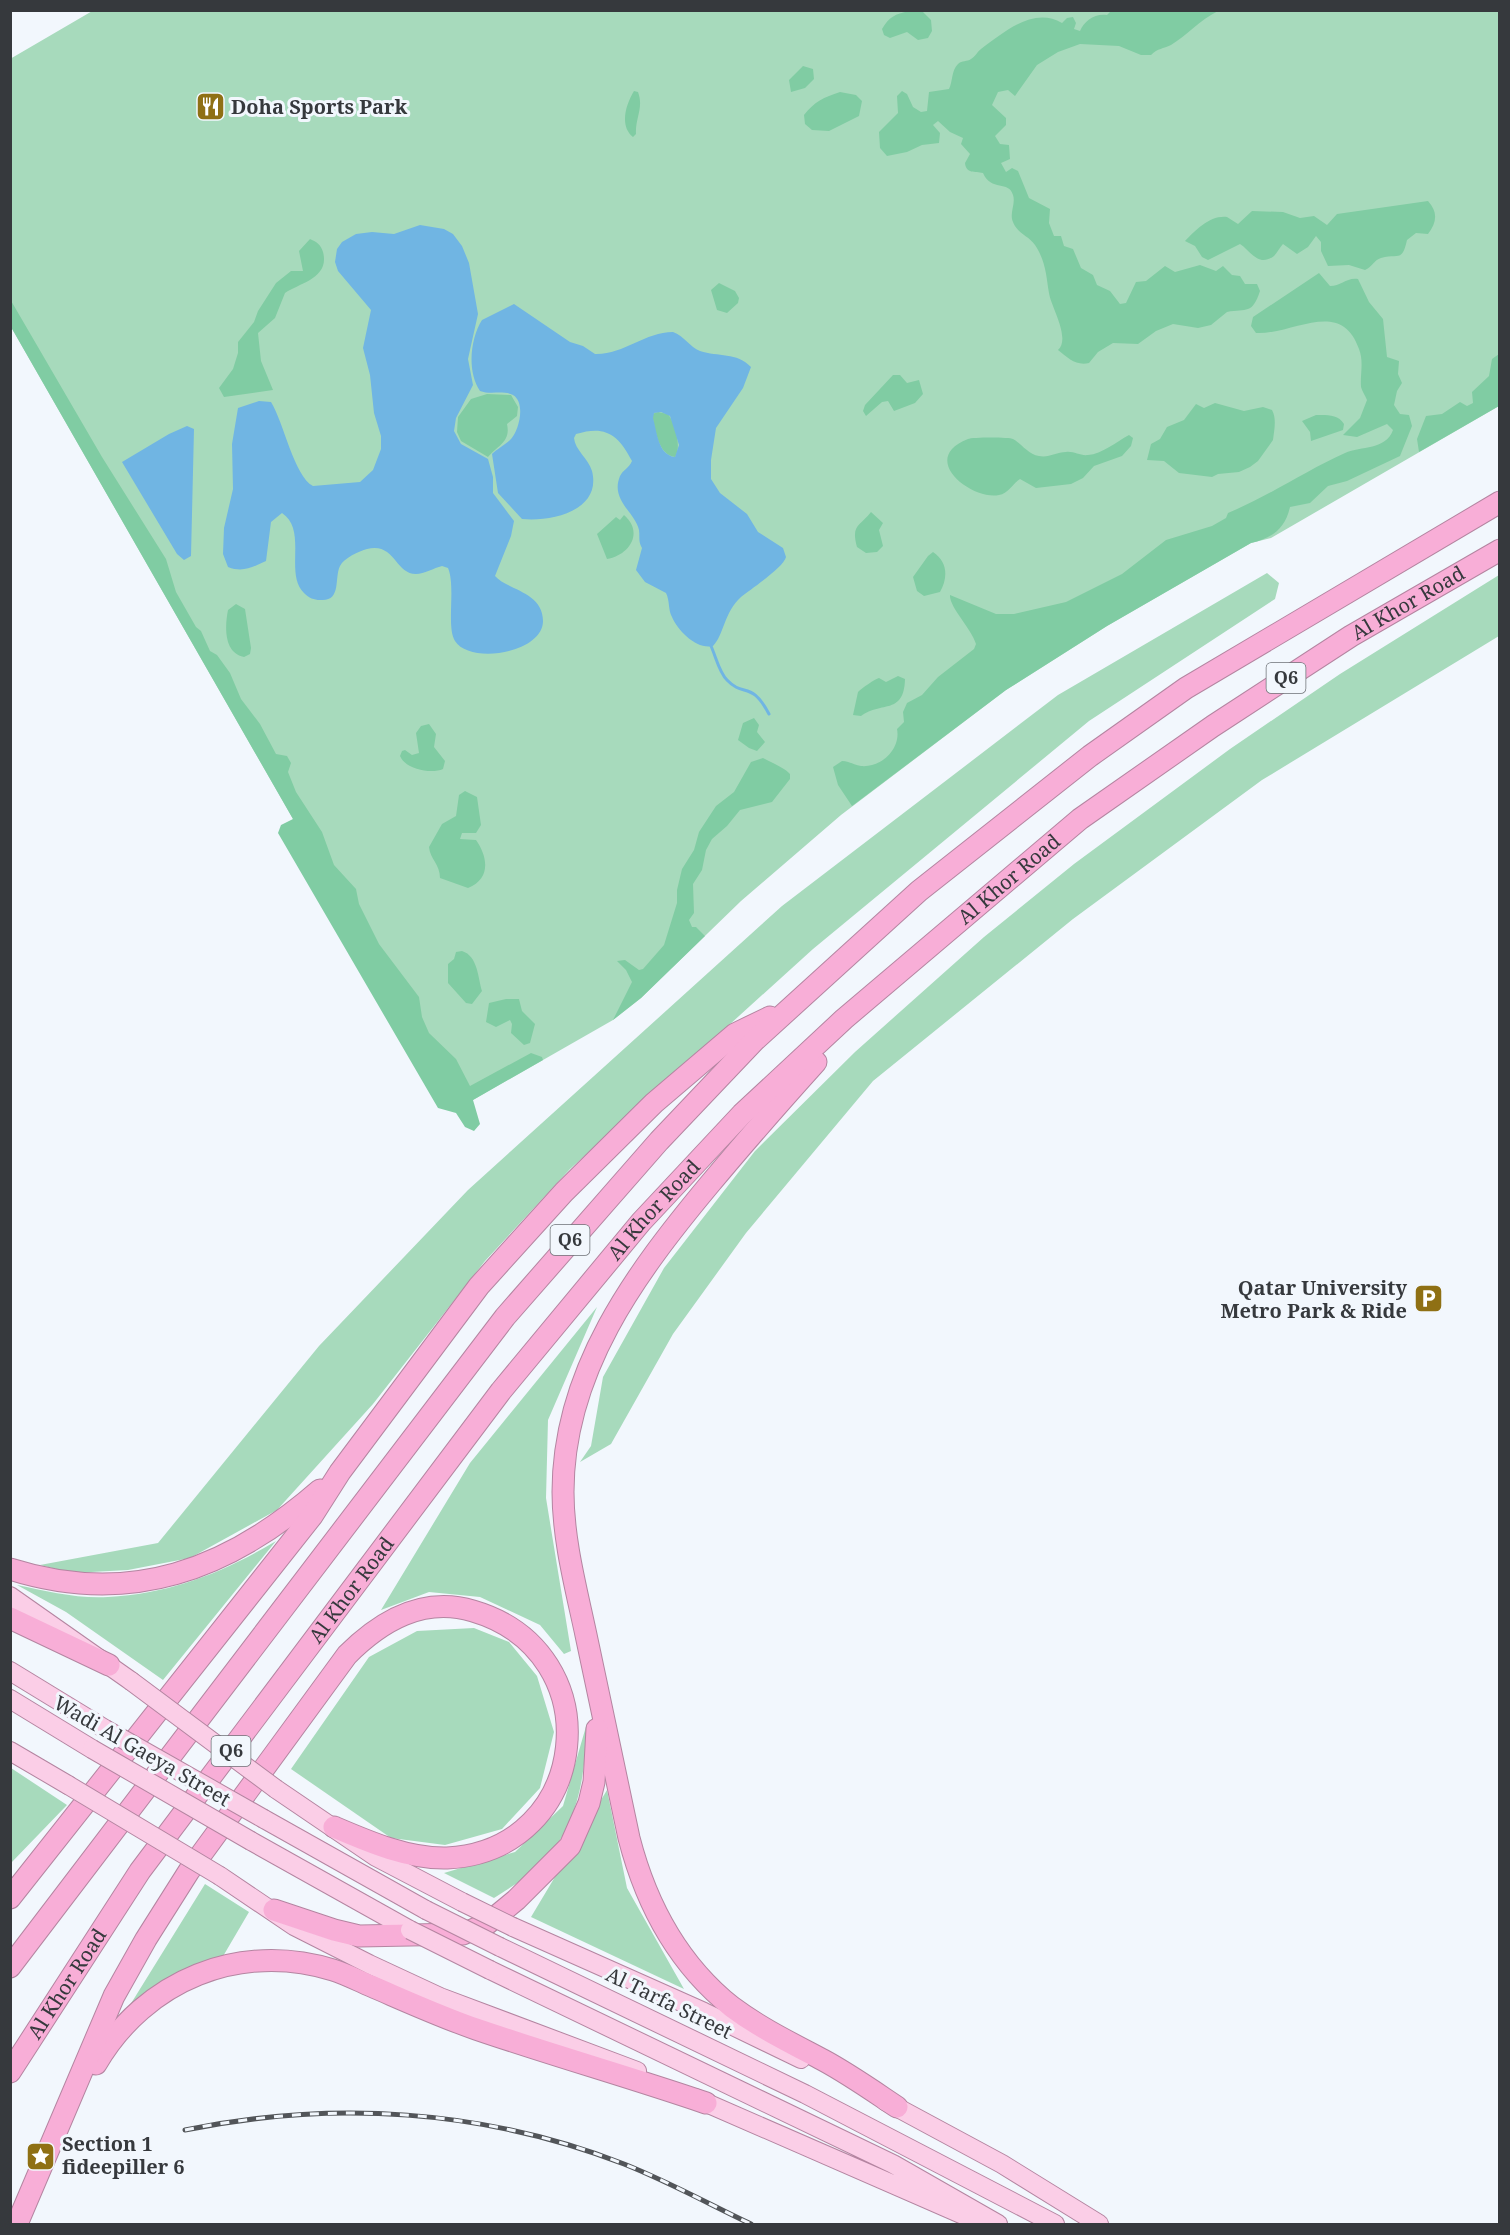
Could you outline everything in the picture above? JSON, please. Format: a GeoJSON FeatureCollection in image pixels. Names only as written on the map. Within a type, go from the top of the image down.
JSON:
{"type":"FeatureCollection","features":[{"type":"Feature","properties":{"kind":"highway","name":"Al Khor Road"},"geometry":{"type":"LineString","coordinates":[[10,1967],[505,1317],[659,1141],[789,1008],[919,891],[1090,756],[1186,688],[1500,502]]}},
{"type":"Feature","properties":{"kind":"highway","name":"Al Khor Road"},"geometry":{"type":"LineString","coordinates":[[10,2072],[140,1871],[501,1391],[641,1222],[742,1114],[844,1019],[1080,819],[1213,726],[1351,636],[1500,550]]}},
{"type":"Feature","properties":{"kind":"highway"},"geometry":{"type":"LineString","coordinates":[[10,1898],[312,1516],[340,1472],[479,1286],[564,1192],[654,1103],[735,1034],[789,1008]]}},
{"type":"Feature","properties":{"kind":"highway"},"geometry":{"type":"LineString","coordinates":[[844,1019],[830,1047],[766,1117],[654,1252],[621,1301],[588,1366],[568,1430],[563,1492],[568,1552],[592,1665],[637,1868],[655,1913],[694,1971],[734,2008],[842,2071],[897,2107]]}},
{"type":"Feature","properties":{"kind":"highway"},"geometry":{"type":"LineString","coordinates":[[10,1569],[75,1585],[127,1585],[178,1576],[225,1556],[260,1536],[292,1514],[340,1472]]}},
{"type":"Feature","properties":{"kind":"highway"},"geometry":{"type":"LineString","coordinates":[[17,2224],[64,2119],[114,1996],[146,1939],[189,1871],[346,1655],[370,1632],[398,1616],[430,1608],[463,1608],[495,1618],[521,1634],[543,1656],[558,1683],[567,1713],[568,1744],[561,1774],[548,1802],[529,1825],[504,1843],[485,1850],[446,1858],[411,1854],[376,1845],[334,1827]]}},
{"type":"Feature","properties":{"kind":"highway"},"geometry":{"type":"LineString","coordinates":[[10,1618],[110,1665]]}},
{"type":"Feature","properties":{"kind":"highway"},"geometry":{"type":"LineString","coordinates":[[274,1910],[359,1936],[463,1934],[488,1923],[516,1900],[570,1846],[581,1822],[594,1782],[597,1758],[592,1665]]}},
{"type":"Feature","properties":{"kind":"highway"},"geometry":{"type":"LineString","coordinates":[[64,2119],[115,2036],[151,2000],[195,1974],[219,1966],[248,1960],[278,1959],[335,1971],[476,2029],[706,2103]]}},
{"type":"Feature","properties":{"kind":"main road"},"geometry":{"type":"LineString","coordinates":[[10,1596],[110,1665],[276,1789],[376,1857],[513,1927],[704,2012],[897,2107],[1002,2164],[1099,2224]]}},
{"type":"Feature","properties":{"kind":"main road","name":"Wadi Al Gaeya Street"},"geometry":{"type":"LineString","coordinates":[[10,1671],[105,1729],[264,1819]]}},
{"type":"Feature","properties":{"kind":"main road","name":"Wadi Al Gaeya Street"},"geometry":{"type":"LineString","coordinates":[[10,1699],[251,1841],[410,1930],[490,1971],[893,2164],[998,2224]]}},
{"type":"Feature","properties":{"kind":"main road"},"geometry":{"type":"LineString","coordinates":[[10,1751],[220,1876],[313,1936],[440,1997],[590,2052],[984,2224]]}},
{"type":"Feature","properties":{"kind":"main road","name":"Al Tarfa Street"},"geometry":{"type":"LineString","coordinates":[[264,1819],[426,1910],[806,2094],[1055,2224]]}},
{"type":"Feature","properties":{"kind":"green space"},"geometry":{"type":"Polygon","coordinates":[[[94,10],[1499,11],[1499,406],[1271,538],[1251,543],[1107,626],[1006,690],[841,815],[741,901],[641,998],[613,1020],[473,1100],[457,1105],[11,327],[10,59],[94,10]]]}},
{"type":"Feature","properties":{"kind":"green space"},"geometry":{"type":"Polygon","coordinates":[[[909,11],[922,11],[931,20],[932,31],[928,38],[918,40],[907,32],[890,38],[884,35],[882,29],[890,19],[909,11]]]}},
{"type":"Feature","properties":{"kind":"green space"},"geometry":{"type":"Polygon","coordinates":[[[1111,11],[1218,11],[1171,45],[1151,55],[1141,55],[1119,46],[1080,44],[1058,52],[1037,65],[1015,96],[1008,90],[998,92],[992,105],[1006,118],[1006,125],[995,136],[1000,144],[1009,145],[1010,159],[1001,163],[1006,172],[1012,168],[1018,171],[1029,198],[1050,209],[1049,223],[1054,236],[1061,236],[1064,246],[1073,249],[1081,268],[1093,275],[1097,285],[1110,291],[1120,304],[1126,303],[1136,282],[1146,281],[1165,266],[1175,272],[1200,265],[1216,271],[1223,266],[1232,275],[1240,276],[1245,284],[1257,284],[1260,291],[1251,307],[1227,312],[1211,325],[1198,328],[1173,324],[1156,331],[1138,344],[1113,343],[1098,352],[1089,363],[1080,363],[1072,361],[1058,350],[1061,345],[1061,330],[1050,299],[1043,263],[1035,245],[1017,229],[1013,222],[1014,198],[1011,191],[990,182],[983,173],[967,169],[965,163],[970,154],[961,144],[963,138],[950,132],[938,121],[933,125],[940,133],[939,143],[922,145],[907,152],[887,156],[880,148],[879,132],[898,113],[897,96],[902,91],[907,94],[913,107],[921,112],[927,111],[929,92],[949,89],[958,64],[972,58],[990,42],[1020,23],[1041,18],[1062,23],[1067,18],[1073,17],[1076,23],[1074,29],[1080,31],[1090,18],[1107,15],[1111,11]]]}},
{"type":"Feature","properties":{"kind":"green space"},"geometry":{"type":"Polygon","coordinates":[[[803,66],[813,69],[814,79],[805,88],[791,92],[789,80],[803,66]]]}},
{"type":"Feature","properties":{"kind":"green space"},"geometry":{"type":"Polygon","coordinates":[[[634,91],[638,92],[640,108],[636,134],[633,137],[626,127],[625,115],[634,91]]]}},
{"type":"Feature","properties":{"kind":"green space"},"geometry":{"type":"Polygon","coordinates":[[[840,92],[856,95],[862,101],[859,116],[829,131],[812,130],[805,124],[804,115],[816,103],[840,92]]]}},
{"type":"Feature","properties":{"kind":"green space"},"geometry":{"type":"Polygon","coordinates":[[[1428,201],[1435,217],[1428,234],[1416,233],[1407,240],[1401,254],[1379,259],[1365,270],[1349,265],[1328,266],[1321,251],[1321,242],[1316,236],[1308,247],[1297,254],[1283,244],[1274,256],[1263,260],[1255,257],[1240,244],[1208,260],[1202,257],[1195,246],[1185,241],[1215,218],[1227,217],[1238,224],[1252,211],[1283,212],[1300,218],[1314,216],[1327,225],[1337,214],[1428,201]]]}},
{"type":"Feature","properties":{"kind":"green space"},"geometry":{"type":"Polygon","coordinates":[[[310,239],[322,250],[324,261],[322,268],[318,274],[285,293],[275,318],[258,333],[261,361],[273,390],[224,397],[219,388],[233,369],[238,353],[238,342],[254,322],[258,311],[276,283],[291,271],[303,271],[299,251],[310,239]]]}},
{"type":"Feature","properties":{"kind":"green space"},"geometry":{"type":"Polygon","coordinates":[[[1319,273],[1330,286],[1358,279],[1369,302],[1383,319],[1387,357],[1399,361],[1398,374],[1402,383],[1397,391],[1394,405],[1400,414],[1409,415],[1412,426],[1400,456],[1347,481],[1328,486],[1310,503],[1290,507],[1281,527],[1271,535],[1251,543],[1107,626],[1006,690],[852,806],[838,785],[833,767],[842,761],[868,766],[888,756],[896,744],[897,729],[904,722],[903,712],[907,703],[922,695],[938,677],[974,649],[976,644],[953,605],[950,595],[996,614],[1014,614],[1066,602],[1122,574],[1166,540],[1212,526],[1226,518],[1228,513],[1330,460],[1351,451],[1379,444],[1390,436],[1393,430],[1387,424],[1357,437],[1343,435],[1360,418],[1367,400],[1361,387],[1362,363],[1359,349],[1351,333],[1341,325],[1315,322],[1256,333],[1251,326],[1253,317],[1319,273]]]}},
{"type":"Feature","properties":{"kind":"green space"},"geometry":{"type":"Polygon","coordinates":[[[719,283],[735,291],[739,298],[738,303],[727,313],[717,310],[711,290],[719,283]]]}},
{"type":"Feature","properties":{"kind":"green space"},"geometry":{"type":"Polygon","coordinates":[[[10,299],[102,457],[166,559],[176,592],[196,627],[201,631],[210,651],[217,655],[230,673],[241,699],[260,724],[276,754],[287,756],[291,763],[288,772],[296,792],[322,832],[334,865],[356,889],[359,904],[379,944],[419,997],[422,1017],[429,1033],[456,1059],[470,1086],[531,1053],[542,1057],[543,1060],[473,1100],[480,1124],[474,1131],[465,1127],[456,1113],[438,1108],[278,833],[281,825],[293,819],[11,327],[10,299]]]}},
{"type":"Feature","properties":{"kind":"green space"},"geometry":{"type":"Polygon","coordinates":[[[1499,354],[1499,406],[1419,452],[1417,439],[1426,416],[1442,414],[1460,402],[1467,406],[1473,403],[1472,392],[1489,376],[1492,359],[1499,354]]]}},
{"type":"Feature","properties":{"kind":"green space"},"geometry":{"type":"Polygon","coordinates":[[[893,375],[900,375],[907,383],[919,380],[923,394],[915,403],[894,411],[888,401],[882,402],[866,416],[863,411],[865,405],[893,375]]]}},
{"type":"Feature","properties":{"kind":"green space"},"geometry":{"type":"Polygon","coordinates":[[[487,394],[511,395],[518,407],[517,416],[507,424],[507,435],[503,443],[488,457],[461,441],[457,432],[458,417],[471,399],[487,394]]]}},
{"type":"Feature","properties":{"kind":"green space"},"geometry":{"type":"Polygon","coordinates":[[[1215,403],[1244,411],[1263,407],[1272,410],[1275,421],[1273,440],[1258,461],[1239,472],[1218,474],[1212,477],[1179,473],[1164,461],[1147,460],[1151,444],[1160,439],[1167,427],[1184,420],[1196,404],[1204,408],[1215,403]]]}},
{"type":"Feature","properties":{"kind":"green space"},"geometry":{"type":"Polygon","coordinates":[[[658,412],[668,414],[673,423],[678,442],[675,457],[665,452],[658,440],[652,414],[658,412]]]}},
{"type":"Feature","properties":{"kind":"green space"},"geometry":{"type":"Polygon","coordinates":[[[1316,415],[1339,418],[1344,424],[1343,430],[1311,441],[1310,432],[1302,421],[1316,415]]]}},
{"type":"Feature","properties":{"kind":"green space"},"geometry":{"type":"Polygon","coordinates":[[[1129,435],[1133,438],[1131,446],[1122,456],[1094,466],[1083,478],[1071,484],[1036,488],[1020,479],[1002,494],[988,495],[976,492],[964,485],[949,467],[948,457],[954,447],[971,438],[1013,439],[1035,455],[1049,456],[1066,452],[1093,454],[1129,435]]]}},
{"type":"Feature","properties":{"kind":"green space"},"geometry":{"type":"Polygon","coordinates":[[[871,512],[883,523],[879,530],[883,546],[877,552],[866,553],[857,547],[855,534],[857,527],[871,512]]]}},
{"type":"Feature","properties":{"kind":"green space"},"geometry":{"type":"Polygon","coordinates":[[[624,515],[633,528],[632,542],[622,553],[607,559],[597,534],[616,517],[620,520],[624,515]]]}},
{"type":"Feature","properties":{"kind":"green space"},"geometry":{"type":"Polygon","coordinates":[[[933,552],[944,565],[944,581],[940,592],[924,596],[917,591],[913,577],[933,552]]]}},
{"type":"Feature","properties":{"kind":"green space"},"geometry":{"type":"Polygon","coordinates":[[[1267,573],[1279,583],[1275,599],[1089,721],[813,949],[570,1169],[485,1261],[373,1404],[277,1510],[190,1558],[128,1570],[73,1573],[40,1565],[158,1543],[319,1346],[468,1190],[782,906],[1058,695],[1267,573]]]}},
{"type":"Feature","properties":{"kind":"green space"},"geometry":{"type":"Polygon","coordinates":[[[1499,575],[1499,636],[1262,780],[1073,919],[873,1081],[746,1233],[673,1334],[611,1444],[580,1462],[591,1446],[603,1377],[664,1268],[755,1151],[855,1052],[984,937],[1074,864],[1230,749],[1340,674],[1499,575]]]}},
{"type":"Feature","properties":{"kind":"green space"},"geometry":{"type":"Polygon","coordinates":[[[236,604],[245,609],[251,648],[250,654],[244,657],[232,650],[227,638],[228,610],[236,604]]]}},
{"type":"Feature","properties":{"kind":"green space"},"geometry":{"type":"Polygon","coordinates":[[[898,676],[905,679],[901,698],[896,703],[861,716],[853,715],[860,690],[879,678],[886,682],[898,676]]]}},
{"type":"Feature","properties":{"kind":"green space"},"geometry":{"type":"Polygon","coordinates":[[[754,718],[759,725],[757,732],[765,742],[757,751],[738,740],[743,723],[754,718]]]}},
{"type":"Feature","properties":{"kind":"green space"},"geometry":{"type":"Polygon","coordinates":[[[429,724],[436,734],[434,747],[445,761],[443,769],[426,771],[413,768],[400,756],[405,750],[412,755],[419,753],[416,733],[421,726],[429,724]]]}},
{"type":"Feature","properties":{"kind":"green space"},"geometry":{"type":"Polygon","coordinates":[[[763,758],[788,772],[790,779],[772,802],[740,810],[712,839],[706,850],[702,870],[693,884],[694,913],[689,920],[692,927],[696,927],[705,936],[641,998],[613,1020],[632,982],[626,970],[617,961],[625,960],[639,970],[643,969],[664,945],[677,903],[677,890],[682,869],[694,850],[699,832],[716,806],[734,792],[751,762],[763,758]]]}},
{"type":"Feature","properties":{"kind":"green space"},"geometry":{"type":"Polygon","coordinates":[[[465,791],[477,797],[481,825],[476,833],[462,833],[460,839],[476,840],[485,860],[481,879],[468,888],[440,878],[429,847],[442,824],[456,816],[459,795],[465,791]]]}},
{"type":"Feature","properties":{"kind":"green space"},"geometry":{"type":"Polygon","coordinates":[[[462,951],[474,962],[482,991],[472,1004],[466,1003],[448,983],[448,964],[454,959],[456,952],[462,951]]]}},
{"type":"Feature","properties":{"kind":"green space"},"geometry":{"type":"Polygon","coordinates":[[[519,999],[522,1011],[535,1024],[530,1043],[524,1045],[511,1033],[510,1020],[496,1027],[486,1022],[489,1003],[519,999]]]}},
{"type":"Feature","properties":{"kind":"green space"},"geometry":{"type":"Polygon","coordinates":[[[597,1307],[548,1420],[546,1498],[571,1651],[564,1654],[540,1625],[480,1597],[429,1592],[381,1610],[470,1463],[597,1307]]]}},
{"type":"Feature","properties":{"kind":"green space"},"geometry":{"type":"Polygon","coordinates":[[[276,1541],[163,1680],[66,1612],[17,1585],[85,1597],[131,1595],[196,1580],[236,1563],[276,1541]]]}},
{"type":"Feature","properties":{"kind":"green space"},"geometry":{"type":"Polygon","coordinates":[[[474,1628],[509,1642],[537,1676],[554,1732],[540,1788],[502,1829],[445,1845],[391,1838],[291,1769],[369,1657],[417,1631],[474,1628]]]}},
{"type":"Feature","properties":{"kind":"green space"},"geometry":{"type":"Polygon","coordinates":[[[587,1723],[582,1781],[577,1799],[564,1834],[540,1865],[524,1879],[494,1898],[444,1873],[515,1852],[563,1806],[587,1723]]]}},
{"type":"Feature","properties":{"kind":"green space"},"geometry":{"type":"Polygon","coordinates":[[[11,1768],[67,1805],[11,1863],[11,1768]]]}},
{"type":"Feature","properties":{"kind":"green space"},"geometry":{"type":"Polygon","coordinates":[[[607,1790],[627,1888],[684,1989],[531,1917],[607,1790]]]}},
{"type":"Feature","properties":{"kind":"green space"},"geometry":{"type":"Polygon","coordinates":[[[205,1884],[249,1912],[222,1958],[122,2018],[205,1884]]]}},
{"type":"Feature","properties":{"kind":"water"},"geometry":{"type":"Polygon","coordinates":[[[420,225],[444,229],[453,234],[462,246],[469,263],[478,314],[468,359],[473,385],[456,418],[454,431],[461,444],[488,459],[493,477],[493,493],[514,521],[511,536],[495,576],[531,598],[541,611],[543,621],[540,632],[531,641],[505,652],[489,654],[475,652],[463,648],[455,641],[451,626],[451,585],[448,568],[442,566],[419,574],[409,573],[384,550],[367,549],[352,555],[342,563],[332,597],[327,600],[314,599],[304,593],[298,585],[294,530],[290,521],[282,513],[271,522],[266,561],[248,568],[233,569],[228,567],[223,554],[224,528],[233,489],[232,444],[238,408],[259,401],[271,402],[300,472],[313,486],[360,482],[373,470],[381,449],[381,436],[374,413],[370,375],[363,348],[371,310],[338,271],[335,262],[337,249],[342,242],[356,234],[372,232],[394,234],[420,225]]]}},
{"type":"Feature","properties":{"kind":"water"},"geometry":{"type":"Polygon","coordinates":[[[514,304],[570,342],[583,346],[595,354],[615,351],[653,336],[673,332],[700,351],[740,359],[751,367],[743,388],[716,428],[711,460],[711,479],[720,493],[747,514],[758,532],[783,548],[786,557],[774,572],[735,603],[713,646],[701,645],[683,633],[671,614],[666,593],[645,582],[636,570],[642,548],[639,530],[618,492],[620,476],[632,461],[616,438],[603,431],[586,431],[576,434],[575,442],[592,471],[593,485],[582,505],[572,511],[560,516],[522,519],[498,493],[492,454],[514,435],[519,423],[520,410],[517,399],[513,395],[480,391],[476,383],[472,356],[475,336],[482,320],[514,304]],[[661,412],[654,413],[653,418],[657,436],[665,452],[675,457],[679,445],[670,416],[661,412]]]}},
{"type":"Feature","properties":{"kind":"water"},"geometry":{"type":"Polygon","coordinates":[[[187,426],[194,429],[191,556],[184,560],[177,554],[122,462],[187,426]]]}},
{"type":"Feature","properties":{"kind":"waterway"},"geometry":{"type":"LineString","coordinates":[[711,646],[724,677],[733,685],[757,697],[769,714]]}},
{"type":"Feature","properties":{"kind":"railway"},"geometry":{"type":"LineString","coordinates":[[185,2130],[296,2115],[352,2113],[407,2115],[462,2121],[517,2131],[624,2164],[751,2224]]}},
{"type":"Feature","properties":{"kind":"place","name":"Doha Sports Park"},"geometry":{"type":"Point","coordinates":[210,107]}},
{"type":"Feature","properties":{"kind":"place","name":"Qatar University Metro Park & Ride"},"geometry":{"type":"Point","coordinates":[1428,1299]}},
{"type":"Feature","properties":{"kind":"place","name":"Section 1 fideepiller 6"},"geometry":{"type":"Point","coordinates":[41,2156]}}]}
